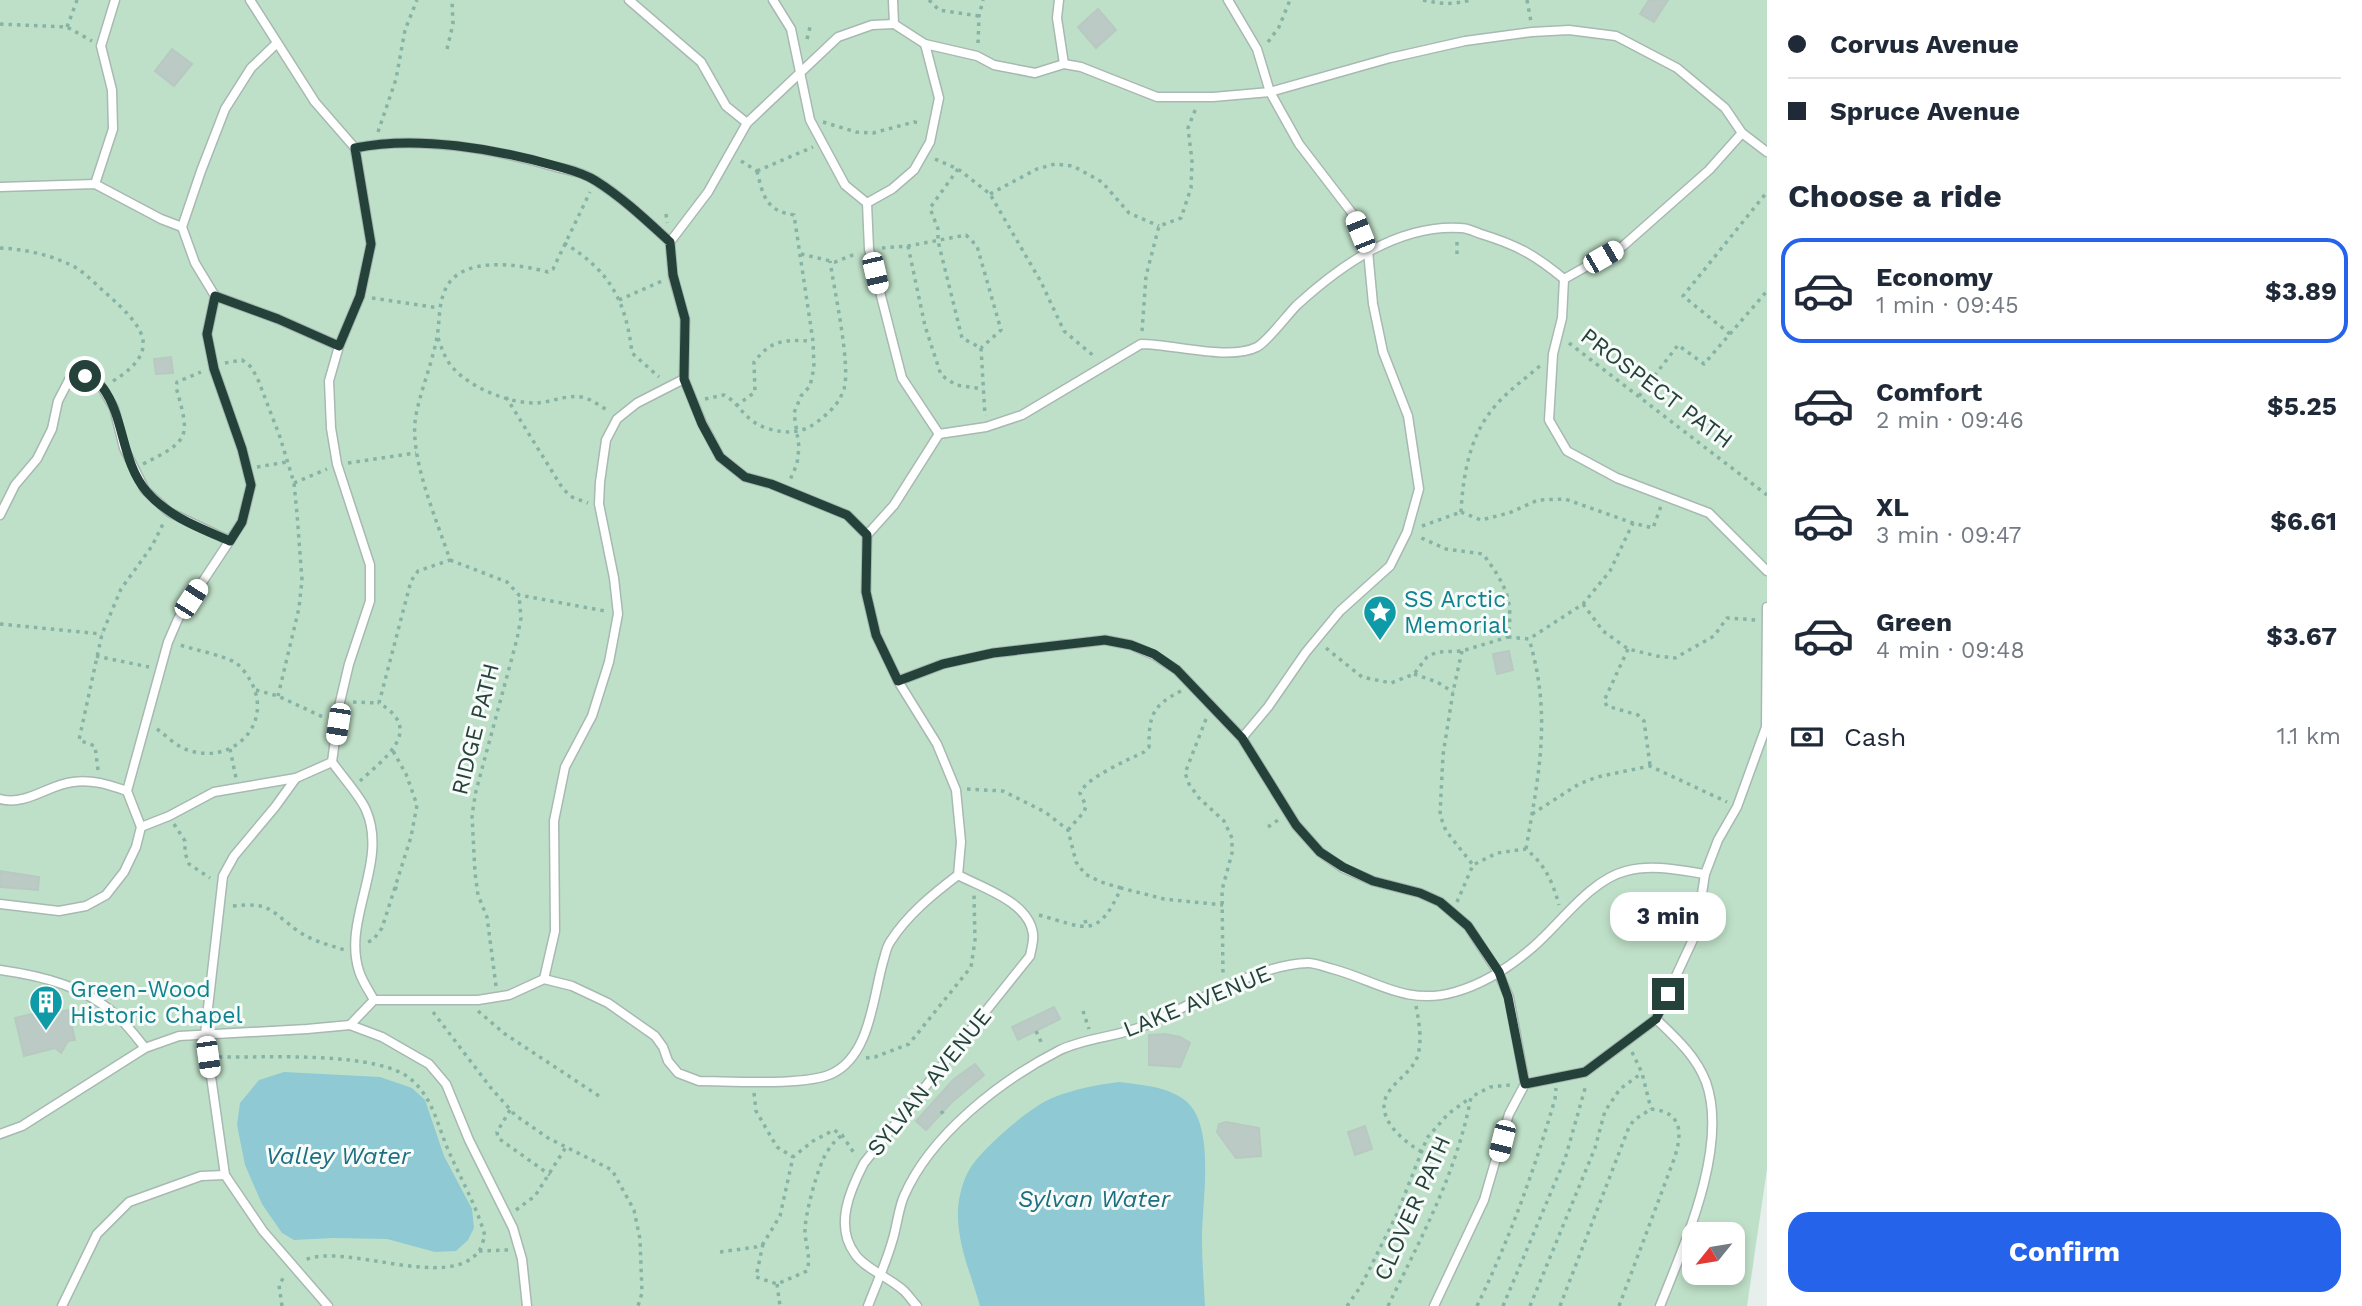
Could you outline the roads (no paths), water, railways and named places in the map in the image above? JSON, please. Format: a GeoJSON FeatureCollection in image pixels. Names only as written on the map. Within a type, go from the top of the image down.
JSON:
{"type":"FeatureCollection","features":[{"type":"Feature","properties":{"kind":"lane"},"geometry":{"type":"LineString","coordinates":[[95,184],[113,129],[111,90],[101,46],[115,0]]}},
{"type":"Feature","properties":{"kind":"lane"},"geometry":{"type":"LineString","coordinates":[[250,0],[314,102],[355,148],[371,244],[360,296],[339,346],[329,382],[331,428],[337,464],[370,565],[370,601],[349,664],[340,702],[332,762],[366,809],[372,834],[368,878],[357,929],[357,947],[359,971],[374,1000]]}},
{"type":"Feature","properties":{"kind":"lane"},"geometry":{"type":"LineString","coordinates":[[629,0],[701,61],[726,106],[747,123]]}},
{"type":"Feature","properties":{"kind":"lane"},"geometry":{"type":"LineString","coordinates":[[773,0],[791,29],[810,120],[845,185],[867,203],[869,249],[902,378],[939,434]]}},
{"type":"Feature","properties":{"kind":"lane"},"geometry":{"type":"LineString","coordinates":[[893,0],[894,24]]}},
{"type":"Feature","properties":{"kind":"lane"},"geometry":{"type":"LineString","coordinates":[[1059,0],[1056,19],[1065,64]]}},
{"type":"Feature","properties":{"kind":"lane"},"geometry":{"type":"LineString","coordinates":[[1228,0],[1257,50],[1270,92],[1298,144],[1352,213],[1368,251],[1373,303],[1383,352],[1408,416],[1415,447],[1419,489],[1407,532],[1390,566],[1340,611],[1242,738]]}},
{"type":"Feature","properties":{"kind":"lane"},"geometry":{"type":"LineString","coordinates":[[867,535],[847,515],[745,477],[720,457],[702,424],[684,379],[685,319],[673,275],[670,242],[708,192],[747,123],[838,37],[872,24],[894,24],[925,44],[977,56],[994,65],[1035,73],[1065,64],[1081,67],[1157,97],[1201,97],[1270,92],[1390,58],[1465,41],[1569,30],[1616,36],[1677,68],[1725,108],[1742,133],[1767,152]]}},
{"type":"Feature","properties":{"kind":"lane"},"geometry":{"type":"LineString","coordinates":[[277,43],[251,68],[225,109],[182,227],[195,263],[215,296],[278,319],[339,346]]}},
{"type":"Feature","properties":{"kind":"lane"},"geometry":{"type":"LineString","coordinates":[[867,203],[892,189],[914,170],[930,142],[939,98],[925,44]]}},
{"type":"Feature","properties":{"kind":"lane"},"geometry":{"type":"LineString","coordinates":[[1564,279],[1622,246],[1709,170],[1742,133]]}},
{"type":"Feature","properties":{"kind":"lane"},"geometry":{"type":"LineString","coordinates":[[355,148],[374,144],[468,148],[530,159],[585,175],[638,213],[670,242]]}},
{"type":"Feature","properties":{"kind":"lane"},"geometry":{"type":"LineString","coordinates":[[0,187],[95,184],[161,219],[182,227]]}},
{"type":"Feature","properties":{"kind":"lane"},"geometry":{"type":"LineString","coordinates":[[350,1025],[374,1000],[473,1000],[498,997],[509,995],[544,979],[572,986],[608,1003],[655,1036],[663,1047],[668,1062],[686,1078],[699,1082],[812,1080],[833,1074],[850,1060],[868,1030],[875,989],[889,943],[924,901],[958,875],[961,842],[955,788],[937,744],[898,681],[876,635],[866,592],[867,535],[894,505],[939,434],[986,427],[1022,415],[1141,344],[1162,344],[1223,354],[1257,346],[1298,305],[1368,251],[1414,232],[1462,228],[1507,242],[1540,258],[1564,279]]}},
{"type":"Feature","properties":{"kind":"lane"},"geometry":{"type":"LineString","coordinates":[[1564,279],[1562,318],[1553,354],[1549,421],[1567,451],[1618,478],[1709,513],[1767,571]]}},
{"type":"Feature","properties":{"kind":"lane"},"geometry":{"type":"LineString","coordinates":[[0,904],[59,911],[86,906],[106,895],[124,873],[136,847],[141,827],[127,791],[168,642],[178,619],[242,522],[249,500],[251,485],[248,468],[214,369],[207,334],[215,296]]}},
{"type":"Feature","properties":{"kind":"lane"},"geometry":{"type":"LineString","coordinates":[[0,515],[15,485],[37,459],[52,429],[58,401],[70,378],[85,376],[101,386],[114,408],[124,449],[145,490],[169,512],[230,541]]}},
{"type":"Feature","properties":{"kind":"lane"},"geometry":{"type":"LineString","coordinates":[[544,979],[555,931],[554,821],[565,767],[592,716],[609,662],[618,614],[614,578],[599,504],[606,440],[617,419],[637,403],[684,379]]}},
{"type":"Feature","properties":{"kind":"lane"},"geometry":{"type":"LineString","coordinates":[[1525,1084],[1585,1072],[1656,1019],[1696,933],[1705,874],[1718,841],[1737,807],[1766,727],[1767,607]]}},
{"type":"Feature","properties":{"kind":"lane"},"geometry":{"type":"LineString","coordinates":[[898,681],[943,664],[993,653],[1105,640],[1131,645],[1154,654],[1177,670],[1242,738],[1296,825],[1320,852],[1343,867],[1373,881],[1420,893],[1440,902],[1468,926],[1499,972],[1508,997],[1525,1084],[1509,1114],[1484,1200],[1434,1306]]}},
{"type":"Feature","properties":{"kind":"lane"},"geometry":{"type":"LineString","coordinates":[[141,827],[169,816],[214,792],[296,778],[332,762]]}},
{"type":"Feature","properties":{"kind":"lane"},"geometry":{"type":"LineString","coordinates":[[296,778],[234,856],[222,883],[205,1034],[225,1175],[263,1231],[328,1306]]}},
{"type":"Feature","properties":{"kind":"lane"},"geometry":{"type":"LineString","coordinates":[[0,799],[24,800],[58,785],[75,781],[97,782],[127,791]]}},
{"type":"Feature","properties":{"kind":"lane","name":"LAKE AVENUE"},"geometry":{"type":"LineString","coordinates":[[868,1306],[892,1243],[903,1197],[933,1147],[976,1107],[1017,1076],[1062,1049],[1144,1026],[1207,995],[1283,965],[1311,962],[1415,997],[1455,992],[1499,972],[1533,947],[1594,888],[1625,871],[1661,867],[1705,874]]}},
{"type":"Feature","properties":{"kind":"lane","name":"SYLVAN AVENUE"},"geometry":{"type":"LineString","coordinates":[[917,1306],[903,1290],[855,1255],[846,1233],[845,1209],[850,1188],[862,1166],[1030,956],[1033,935],[1027,917],[1006,900],[958,875]]}},
{"type":"Feature","properties":{"kind":"lane"},"geometry":{"type":"LineString","coordinates":[[0,970],[38,976],[80,990],[119,1018],[145,1048]]}},
{"type":"Feature","properties":{"kind":"lane"},"geometry":{"type":"LineString","coordinates":[[1656,1019],[1685,1047],[1706,1082],[1713,1120],[1707,1167],[1695,1218],[1660,1306]]}},
{"type":"Feature","properties":{"kind":"lane"},"geometry":{"type":"LineString","coordinates":[[0,1134],[22,1126],[145,1048],[179,1037],[350,1025],[382,1037],[429,1064],[446,1084],[473,1149],[508,1216],[519,1249],[527,1306]]}},
{"type":"Feature","properties":{"kind":"lane"},"geometry":{"type":"LineString","coordinates":[[62,1306],[97,1234],[129,1202],[201,1176],[225,1175]]}},
{"type":"Feature","properties":{"kind":"water","name":"Valley Water"},"geometry":{"type":"Polygon","coordinates":[[[284,1072],[380,1077],[412,1088],[425,1100],[444,1156],[472,1209],[474,1228],[468,1240],[456,1251],[435,1252],[387,1239],[294,1240],[282,1233],[262,1204],[245,1165],[237,1125],[240,1103],[259,1080],[284,1072]]]}},
{"type":"Feature","properties":{"kind":"water","name":"Sylvan Water"},"geometry":{"type":"Polygon","coordinates":[[[1119,1082],[1171,1092],[1186,1101],[1196,1113],[1201,1129],[1205,1168],[1202,1242],[1205,1306],[980,1306],[963,1252],[958,1218],[961,1192],[971,1167],[997,1139],[1043,1103],[1077,1090],[1119,1082]]]}},
{"type":"Feature","properties":{"kind":"place","name":"SS Arctic Memorial"},"geometry":{"type":"Point","coordinates":[1380,642]}},
{"type":"Feature","properties":{"kind":"place","name":"Green-Wood Historic Chapel"},"geometry":{"type":"Point","coordinates":[46,1032]}}]}
